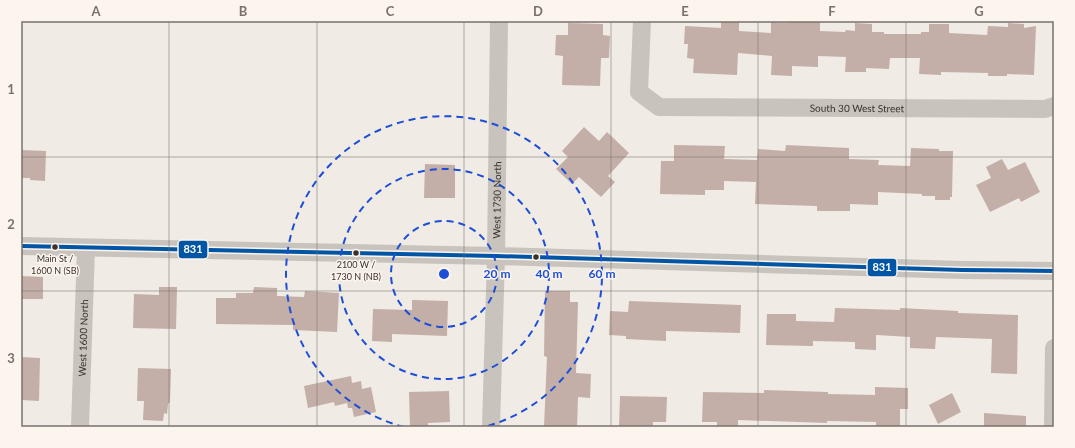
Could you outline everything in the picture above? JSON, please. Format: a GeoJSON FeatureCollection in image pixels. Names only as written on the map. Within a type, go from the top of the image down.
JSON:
{"type":"FeatureCollection","features":[{"type":"Feature","properties":{"kind":"street","name":"West 1730 North"},"geometry":{"type":"LineString","coordinates":[[491,427],[496,256],[499,21]]}},
{"type":"Feature","properties":{"kind":"street","name":"South 30 West Street"},"geometry":{"type":"LineString","coordinates":[[642,21],[638,92],[659,107],[1045,108],[1054,106]]}},
{"type":"Feature","properties":{"kind":"street"},"geometry":{"type":"LineString","coordinates":[[21,246],[496,256],[962,270],[1054,271]]}},
{"type":"Feature","properties":{"kind":"street","name":"West 1600 North"},"geometry":{"type":"LineString","coordinates":[[80,427],[86,248]]}},
{"type":"Feature","properties":{"kind":"street"},"geometry":{"type":"LineString","coordinates":[[1052,427],[1054,348]]}},
{"type":"Feature","properties":{"kind":"building"},"geometry":{"type":"Polygon","coordinates":[[[721,21],[739,21],[739,31],[771,33],[771,22],[788,23],[788,21],[820,21],[820,31],[845,32],[846,30],[855,31],[855,23],[872,24],[872,32],[884,32],[884,34],[921,34],[921,32],[929,32],[929,24],[949,24],[949,33],[987,35],[988,26],[1008,27],[1008,23],[1024,24],[1024,28],[1036,26],[1034,75],[1007,74],[1007,76],[988,76],[988,73],[941,72],[941,75],[919,74],[920,58],[890,58],[889,69],[866,68],[866,72],[845,72],[846,57],[818,56],[818,67],[792,66],[792,76],[771,75],[772,56],[738,53],[737,75],[693,73],[694,59],[687,58],[688,44],[684,44],[685,26],[721,28],[721,21]]]}},
{"type":"Feature","properties":{"kind":"building"},"geometry":{"type":"Polygon","coordinates":[[[568,23],[603,24],[603,35],[610,36],[609,58],[601,58],[600,86],[562,85],[563,56],[555,55],[556,35],[568,35],[568,23]]]}},
{"type":"Feature","properties":{"kind":"building"},"geometry":{"type":"Polygon","coordinates":[[[584,127],[599,141],[607,132],[629,153],[608,176],[615,182],[601,197],[579,177],[572,184],[556,169],[568,157],[562,151],[584,127]]]}},
{"type":"Feature","properties":{"kind":"building"},"geometry":{"type":"Polygon","coordinates":[[[674,145],[725,146],[724,159],[757,160],[758,149],[785,151],[786,145],[849,148],[849,159],[879,160],[878,165],[910,166],[911,148],[953,151],[952,197],[950,197],[950,200],[935,200],[935,196],[922,196],[922,194],[878,192],[878,205],[850,204],[850,211],[817,211],[817,206],[755,204],[756,182],[724,181],[724,190],[705,190],[705,195],[660,194],[661,161],[674,161],[674,145]]]}},
{"type":"Feature","properties":{"kind":"building"},"geometry":{"type":"Polygon","coordinates":[[[21,150],[46,151],[45,181],[21,178],[21,150]]]}},
{"type":"Feature","properties":{"kind":"building"},"geometry":{"type":"Polygon","coordinates":[[[1002,159],[1008,170],[1025,162],[1040,192],[1021,202],[1019,198],[990,212],[976,185],[991,178],[986,167],[1002,159]]]}},
{"type":"Feature","properties":{"kind":"building"},"geometry":{"type":"Polygon","coordinates":[[[425,164],[455,165],[455,198],[424,198],[425,164]]]}},
{"type":"Feature","properties":{"kind":"building"},"geometry":{"type":"Polygon","coordinates":[[[21,276],[43,277],[43,299],[21,299],[21,276]]]}},
{"type":"Feature","properties":{"kind":"building"},"geometry":{"type":"Polygon","coordinates":[[[159,287],[177,287],[176,329],[133,328],[134,294],[159,295],[159,287]]]}},
{"type":"Feature","properties":{"kind":"building"},"geometry":{"type":"Polygon","coordinates":[[[254,287],[277,288],[277,296],[304,297],[305,291],[339,293],[337,332],[293,330],[293,325],[216,324],[216,298],[236,298],[236,293],[253,293],[254,287]]]}},
{"type":"Feature","properties":{"kind":"building"},"geometry":{"type":"Polygon","coordinates":[[[545,291],[570,291],[570,302],[578,302],[576,373],[591,374],[590,398],[578,397],[577,427],[544,427],[547,357],[544,356],[545,291]]]}},
{"type":"Feature","properties":{"kind":"building"},"geometry":{"type":"Polygon","coordinates":[[[412,300],[448,301],[447,336],[392,334],[392,342],[372,341],[373,309],[412,310],[412,300]]]}},
{"type":"Feature","properties":{"kind":"building"},"geometry":{"type":"Polygon","coordinates":[[[629,301],[741,305],[740,333],[666,331],[666,341],[626,339],[626,336],[609,335],[610,311],[628,312],[629,301]]]}},
{"type":"Feature","properties":{"kind":"building"},"geometry":{"type":"Polygon","coordinates":[[[835,308],[900,310],[900,308],[958,311],[958,313],[1018,315],[1017,374],[991,373],[992,339],[936,337],[935,349],[910,348],[910,337],[876,335],[876,350],[855,349],[855,342],[813,341],[813,346],[766,345],[767,314],[796,314],[796,321],[834,322],[835,308]]]}},
{"type":"Feature","properties":{"kind":"building"},"geometry":{"type":"Polygon","coordinates":[[[21,357],[40,358],[39,401],[21,400],[21,357]]]}},
{"type":"Feature","properties":{"kind":"building"},"geometry":{"type":"Polygon","coordinates":[[[138,368],[171,369],[170,402],[168,404],[167,414],[164,413],[163,421],[143,420],[144,401],[137,401],[138,368]]]}},
{"type":"Feature","properties":{"kind":"building"},"geometry":{"type":"Polygon","coordinates":[[[351,376],[352,383],[361,381],[362,389],[371,387],[376,412],[354,417],[352,408],[348,408],[347,403],[335,406],[334,402],[308,408],[304,386],[351,376]]]}},
{"type":"Feature","properties":{"kind":"building"},"geometry":{"type":"Polygon","coordinates":[[[875,387],[908,388],[908,409],[900,409],[900,427],[876,427],[876,422],[827,421],[827,423],[738,420],[738,427],[717,427],[717,422],[702,422],[703,392],[764,393],[764,390],[875,395],[875,387]]]}},
{"type":"Feature","properties":{"kind":"building"},"geometry":{"type":"Polygon","coordinates":[[[449,391],[450,422],[428,423],[428,427],[410,427],[409,392],[449,391]]]}},
{"type":"Feature","properties":{"kind":"building"},"geometry":{"type":"Polygon","coordinates":[[[952,393],[961,412],[938,424],[929,405],[952,393]]]}},
{"type":"Feature","properties":{"kind":"building"},"geometry":{"type":"Polygon","coordinates":[[[620,396],[667,397],[666,422],[653,422],[653,427],[619,427],[620,396]]]}},
{"type":"Feature","properties":{"kind":"building"},"geometry":{"type":"Polygon","coordinates":[[[984,413],[1026,416],[1026,427],[984,427],[984,413]]]}},
{"type":"Feature","properties":{"kind":"transit line","name":"831"},"geometry":{"type":"LineString","coordinates":[[21,246],[496,256],[962,270],[1054,271]]}},
{"type":"Feature","properties":{"kind":"place","name":"Main St / 1600 N (SB)"},"geometry":{"type":"Point","coordinates":[55,247]}},
{"type":"Feature","properties":{"kind":"place","name":"2100 W / 1730 N (NB)"},"geometry":{"type":"Point","coordinates":[356,253]}}]}
